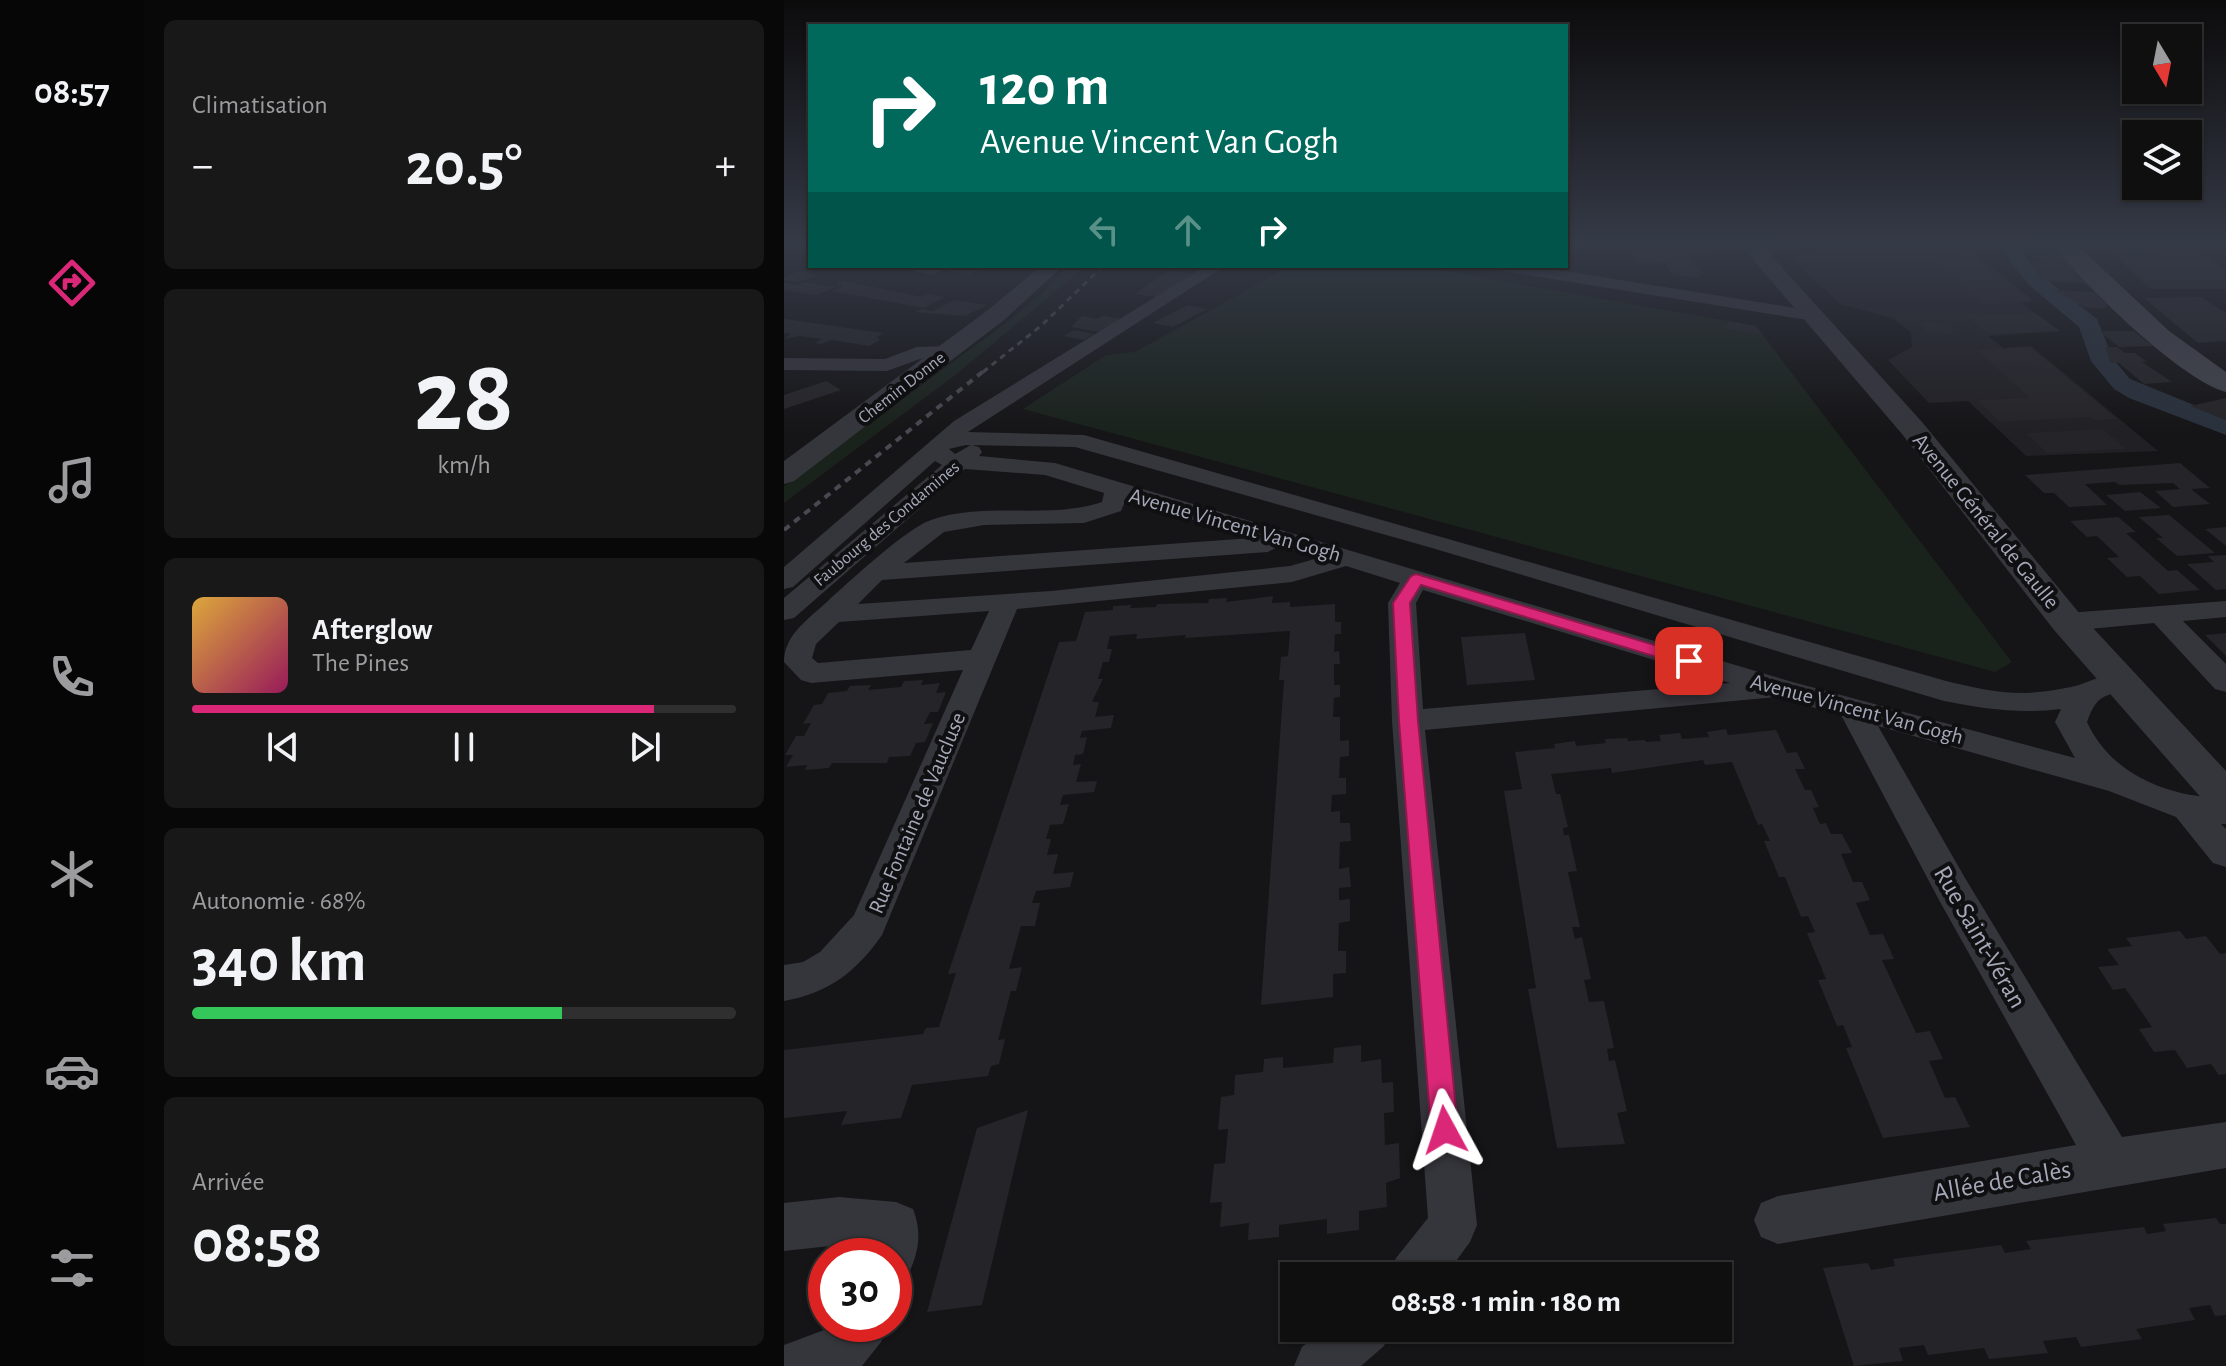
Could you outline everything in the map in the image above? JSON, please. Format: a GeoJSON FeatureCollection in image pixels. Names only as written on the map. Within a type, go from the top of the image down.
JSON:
{"type":"FeatureCollection","features":[{"type":"Feature","properties":{"kind":"main road"},"geometry":{"type":"LineString","coordinates":[[2125,307],[2171,348],[2226,384]]}},
{"type":"Feature","properties":{"kind":"street","name":"Chemin Donne"},"geometry":{"type":"LineString","coordinates":[[784,475],[913,380],[1004,307]]}},
{"type":"Feature","properties":{"kind":"street","name":"Faubourg des Condamines"},"geometry":{"type":"LineString","coordinates":[[784,612],[947,451],[981,438],[1002,400],[1152,307]]}},
{"type":"Feature","properties":{"kind":"street"},"geometry":{"type":"LineString","coordinates":[[1756,307],[1814,316]]}},
{"type":"Feature","properties":{"kind":"street","name":"Avenue Général de Gaulle"},"geometry":{"type":"LineString","coordinates":[[1806,307],[1912,428],[2067,622],[2120,682],[2207,803]]}},
{"type":"Feature","properties":{"kind":"street"},"geometry":{"type":"LineString","coordinates":[[784,364],[887,365],[917,353],[949,352]]}},
{"type":"Feature","properties":{"kind":"street"},"geometry":{"type":"LineString","coordinates":[[887,365],[884,371],[891,377],[913,380]]}},
{"type":"Feature","properties":{"kind":"street"},"geometry":{"type":"LineString","coordinates":[[784,581],[947,451],[962,426],[1002,400]]}},
{"type":"Feature","properties":{"kind":"street","name":"Avenue Vincent Van Gogh"},"geometry":{"type":"LineString","coordinates":[[981,438],[1033,453],[1047,468],[1288,543],[1347,557],[1854,710],[2120,782],[2151,797],[2207,803],[2226,811]]}},
{"type":"Feature","properties":{"kind":"street","name":"Avenue Vincent Van Gogh"},"geometry":{"type":"LineString","coordinates":[[947,451],[1033,453],[1076,440],[1441,543],[1944,691],[1999,702],[2025,703],[2081,696],[2097,687],[2120,682]]}},
{"type":"Feature","properties":{"kind":"street"},"geometry":{"type":"LineString","coordinates":[[981,659],[811,673],[797,660],[802,641],[875,573],[936,526],[984,518],[1084,516],[1113,506],[1116,491]]}},
{"type":"Feature","properties":{"kind":"street"},"geometry":{"type":"LineString","coordinates":[[875,573],[1288,543]]}},
{"type":"Feature","properties":{"kind":"street"},"geometry":{"type":"LineString","coordinates":[[831,614],[1292,574],[1347,557]]}},
{"type":"Feature","properties":{"kind":"street"},"geometry":{"type":"LineString","coordinates":[[1416,579],[1402,603],[1408,721],[1453,1225],[1425,1262]]}},
{"type":"Feature","properties":{"kind":"street","name":"Rue Fontaine de Vaucluse"},"geometry":{"type":"LineString","coordinates":[[784,983],[805,981],[846,957],[869,924],[1007,601]]}},
{"type":"Feature","properties":{"kind":"street"},"geometry":{"type":"LineString","coordinates":[[2067,622],[2226,609]]}},
{"type":"Feature","properties":{"kind":"street"},"geometry":{"type":"LineString","coordinates":[[2161,614],[2226,682]]}},
{"type":"Feature","properties":{"kind":"street"},"geometry":{"type":"LineString","coordinates":[[1408,721],[1780,688]]}},
{"type":"Feature","properties":{"kind":"street"},"geometry":{"type":"LineString","coordinates":[[2081,696],[2071,722],[2080,744],[2095,762],[2120,782]]}},
{"type":"Feature","properties":{"kind":"street","name":"Rue Saint-Véran"},"geometry":{"type":"LineString","coordinates":[[1854,710],[1952,889],[2111,1162]]}},
{"type":"Feature","properties":{"kind":"street"},"geometry":{"type":"LineString","coordinates":[[2207,803],[2226,853]]}},
{"type":"Feature","properties":{"kind":"street","name":"Allée de Calès"},"geometry":{"type":"LineString","coordinates":[[1778,1220],[2226,1145]]}},
{"type":"Feature","properties":{"kind":"street"},"geometry":{"type":"LineString","coordinates":[[784,1227],[839,1221],[896,1226],[894,1238]]}},
{"type":"Feature","properties":{"kind":"street"},"geometry":{"type":"LineString","coordinates":[[798,1366],[842,1349],[848,1342]]}},
{"type":"Feature","properties":{"kind":"street"},"geometry":{"type":"LineString","coordinates":[[1321,1366],[1349,1342]]}},
{"type":"Feature","properties":{"kind":"shaded area"},"geometry":{"type":"Polygon","coordinates":[[[1026,307],[1037,307],[954,376],[784,503],[784,486],[1026,307]]]}},
{"type":"Feature","properties":{"kind":"shaded area"},"geometry":{"type":"Polygon","coordinates":[[[1217,307],[1647,307],[1756,326],[2012,662],[1995,672],[1023,409],[1106,355],[1135,352],[1217,307]]]}},
{"type":"Feature","properties":{"kind":"shaded area"},"geometry":{"type":"Polygon","coordinates":[[[1850,307],[2026,307],[2061,331],[1988,336],[2003,348],[2031,346],[2158,451],[2026,456],[1968,401],[1929,403],[1888,360],[1912,347],[1911,332],[1892,318],[1850,307]]]}},
{"type":"Feature","properties":{"kind":"building"},"geometry":{"type":"Polygon","coordinates":[[[941,307],[984,307],[965,316],[915,312],[922,309],[933,311],[941,307]]]}},
{"type":"Feature","properties":{"kind":"building"},"geometry":{"type":"Polygon","coordinates":[[[1185,307],[1207,309],[1173,327],[1153,323],[1185,307]]]}},
{"type":"Feature","properties":{"kind":"building"},"geometry":{"type":"Polygon","coordinates":[[[2154,307],[2216,307],[2226,313],[2226,341],[2198,343],[2154,307]]]}},
{"type":"Feature","properties":{"kind":"building"},"geometry":{"type":"Polygon","coordinates":[[[2035,313],[2058,331],[1988,334],[1966,315],[2035,313]]]}},
{"type":"Feature","properties":{"kind":"building"},"geometry":{"type":"Polygon","coordinates":[[[1082,316],[1122,319],[1099,332],[1071,327],[1082,316]]]}},
{"type":"Feature","properties":{"kind":"building"},"geometry":{"type":"Polygon","coordinates":[[[784,319],[883,333],[877,337],[880,340],[869,346],[832,340],[821,344],[815,343],[822,339],[800,336],[784,339],[791,334],[784,333],[784,319]]]}},
{"type":"Feature","properties":{"kind":"building"},"geometry":{"type":"Polygon","coordinates":[[[1729,321],[1756,326],[1763,335],[1724,328],[1729,321]]]}},
{"type":"Feature","properties":{"kind":"building"},"geometry":{"type":"Polygon","coordinates":[[[1924,321],[1953,326],[1950,328],[1955,332],[1952,335],[1922,330],[1926,328],[1920,324],[1924,321]]]}},
{"type":"Feature","properties":{"kind":"building"},"geometry":{"type":"Polygon","coordinates":[[[1074,330],[1095,334],[1084,340],[1063,336],[1074,330]]]}},
{"type":"Feature","properties":{"kind":"building"},"geometry":{"type":"Polygon","coordinates":[[[2099,331],[2134,331],[2153,346],[2119,347],[2099,331]]]}},
{"type":"Feature","properties":{"kind":"building"},"geometry":{"type":"Polygon","coordinates":[[[2030,347],[2117,419],[2093,420],[2089,417],[2000,422],[1978,400],[2030,398],[1977,350],[2030,347]]]}},
{"type":"Feature","properties":{"kind":"building"},"geometry":{"type":"Polygon","coordinates":[[[2105,347],[2135,353],[2146,361],[2142,362],[2172,382],[2144,384],[2119,363],[2111,363],[2105,347]]]}},
{"type":"Feature","properties":{"kind":"building"},"geometry":{"type":"Polygon","coordinates":[[[826,381],[841,390],[784,409],[784,395],[826,381]]]}},
{"type":"Feature","properties":{"kind":"building"},"geometry":{"type":"Polygon","coordinates":[[[2226,398],[2226,420],[2190,406],[2226,398]]]}},
{"type":"Feature","properties":{"kind":"building"},"geometry":{"type":"Polygon","coordinates":[[[2103,429],[2126,449],[2047,453],[2026,433],[2103,429]]]}},
{"type":"Feature","properties":{"kind":"building"},"geometry":{"type":"Polygon","coordinates":[[[2180,463],[2210,488],[2191,489],[2210,504],[2173,507],[2155,491],[2180,489],[2173,483],[2119,485],[2115,482],[2085,484],[2107,505],[2069,507],[2054,493],[2044,493],[2025,475],[2180,463]]]}},
{"type":"Feature","properties":{"kind":"building"},"geometry":{"type":"Polygon","coordinates":[[[2140,492],[2161,508],[2125,511],[2106,495],[2140,492]]]}},
{"type":"Feature","properties":{"kind":"building"},"geometry":{"type":"Polygon","coordinates":[[[2169,515],[2215,553],[2177,556],[2156,538],[2163,538],[2139,517],[2169,515]]]}},
{"type":"Feature","properties":{"kind":"building"},"geometry":{"type":"Polygon","coordinates":[[[2118,517],[2136,532],[2126,533],[2168,571],[2177,570],[2200,590],[2159,594],[2140,576],[2127,577],[2107,558],[2119,557],[2097,536],[2087,537],[2070,521],[2118,517]]]}},
{"type":"Feature","properties":{"kind":"building"},"geometry":{"type":"Polygon","coordinates":[[[2226,527],[2226,546],[2205,529],[2226,527]]]}},
{"type":"Feature","properties":{"kind":"building"},"geometry":{"type":"Polygon","coordinates":[[[2226,555],[2226,589],[2216,590],[2187,564],[2214,562],[2208,556],[2226,555]]]}},
{"type":"Feature","properties":{"kind":"building"},"geometry":{"type":"Polygon","coordinates":[[[1273,596],[1272,603],[1290,602],[1290,607],[1335,604],[1335,622],[1341,622],[1341,634],[1335,634],[1334,652],[1339,651],[1340,664],[1334,664],[1334,685],[1340,685],[1340,697],[1334,698],[1333,717],[1340,717],[1340,741],[1349,740],[1349,756],[1340,757],[1339,778],[1346,778],[1346,794],[1332,795],[1331,812],[1340,811],[1340,823],[1350,823],[1351,841],[1340,842],[1339,869],[1349,867],[1351,887],[1339,888],[1339,900],[1350,899],[1350,921],[1339,923],[1338,951],[1346,951],[1346,973],[1333,974],[1333,997],[1261,1005],[1284,680],[1279,680],[1281,657],[1288,656],[1290,631],[1185,638],[1186,635],[1136,639],[1137,634],[1110,636],[1107,649],[1112,649],[1109,662],[1103,662],[1098,679],[1103,679],[1092,702],[1099,702],[1095,717],[1114,715],[1111,728],[1082,731],[1080,738],[1087,737],[1083,754],[1075,755],[1073,765],[1081,764],[1076,782],[1097,781],[1094,792],[1063,795],[1060,805],[1069,804],[1063,824],[1050,825],[1046,839],[1051,839],[1047,855],[1058,854],[1053,874],[1074,872],[1070,887],[1036,891],[1032,903],[1040,903],[1035,926],[1021,926],[1009,969],[1022,967],[1016,991],[1011,991],[998,1040],[1005,1039],[999,1064],[991,1066],[988,1076],[912,1085],[901,1118],[841,1125],[847,1111],[784,1118],[784,1050],[923,1034],[926,1028],[939,1027],[956,973],[948,974],[1059,642],[1076,641],[1085,612],[1113,610],[1113,606],[1156,607],[1157,604],[1208,603],[1209,599],[1227,598],[1226,602],[1273,596]]]}},
{"type":"Feature","properties":{"kind":"building"},"geometry":{"type":"Polygon","coordinates":[[[1525,633],[1535,680],[1467,685],[1461,637],[1525,633]]]}},
{"type":"Feature","properties":{"kind":"building"},"geometry":{"type":"Polygon","coordinates":[[[2226,633],[2226,656],[2205,635],[2226,633]]]}},
{"type":"Feature","properties":{"kind":"building"},"geometry":{"type":"Polygon","coordinates":[[[923,680],[921,685],[940,683],[936,693],[946,692],[938,712],[930,712],[924,724],[933,723],[925,742],[916,743],[910,756],[889,757],[887,763],[832,763],[829,768],[805,770],[807,765],[786,767],[793,755],[785,755],[796,736],[804,736],[811,723],[803,724],[814,705],[822,704],[828,693],[847,691],[850,686],[871,685],[868,690],[901,687],[904,681],[923,680]]]}},
{"type":"Feature","properties":{"kind":"building"},"geometry":{"type":"Polygon","coordinates":[[[1726,729],[1728,735],[1776,730],[1787,753],[1797,752],[1805,769],[1795,769],[1805,790],[1811,790],[1819,807],[1813,808],[1820,824],[1826,823],[1831,834],[1842,834],[1852,853],[1841,854],[1853,882],[1862,882],[1870,900],[1856,903],[1870,935],[1883,934],[1894,959],[1882,960],[1916,1033],[1930,1031],[1943,1059],[1929,1061],[1945,1098],[1955,1097],[1970,1127],[1883,1138],[1846,1048],[1852,1047],[1843,1025],[1837,1026],[1818,980],[1826,979],[1807,933],[1815,932],[1808,916],[1801,917],[1785,877],[1779,877],[1764,841],[1770,841],[1762,824],[1758,825],[1732,762],[1705,765],[1703,760],[1612,773],[1611,768],[1551,774],[1556,794],[1560,794],[1568,827],[1563,828],[1564,835],[1569,835],[1577,871],[1568,872],[1580,927],[1572,927],[1575,939],[1582,937],[1591,979],[1584,980],[1589,1002],[1604,1001],[1614,1048],[1607,1049],[1609,1061],[1615,1060],[1627,1111],[1617,1113],[1625,1144],[1557,1148],[1528,989],[1536,988],[1504,791],[1522,789],[1515,752],[1555,748],[1554,744],[1575,741],[1576,746],[1606,743],[1605,739],[1661,741],[1659,735],[1680,733],[1682,739],[1709,737],[1707,732],[1726,729]]]}},
{"type":"Feature","properties":{"kind":"building"},"geometry":{"type":"Polygon","coordinates":[[[2180,931],[2186,939],[2206,936],[2220,954],[2226,953],[2226,1074],[2219,1075],[2211,1064],[2187,1068],[2175,1050],[2154,1052],[2139,1029],[2152,1027],[2125,988],[2113,990],[2098,967],[2119,965],[2107,949],[2132,946],[2126,938],[2180,931]]]}},
{"type":"Feature","properties":{"kind":"building"},"geometry":{"type":"Polygon","coordinates":[[[1361,1045],[1361,1062],[1381,1059],[1382,1083],[1393,1082],[1394,1112],[1384,1113],[1385,1145],[1399,1143],[1400,1178],[1386,1183],[1387,1207],[1359,1211],[1359,1230],[1327,1234],[1327,1219],[1279,1225],[1279,1237],[1248,1240],[1249,1223],[1220,1227],[1222,1202],[1210,1203],[1214,1164],[1225,1163],[1228,1129],[1218,1130],[1221,1097],[1234,1095],[1235,1075],[1263,1072],[1264,1059],[1283,1057],[1283,1068],[1333,1063],[1334,1048],[1361,1045]]]}},
{"type":"Feature","properties":{"kind":"building"},"geometry":{"type":"Polygon","coordinates":[[[1028,1110],[982,1305],[927,1312],[977,1128],[1028,1110]]]}},
{"type":"Feature","properties":{"kind":"building"},"geometry":{"type":"Polygon","coordinates":[[[2216,1218],[2220,1224],[2226,1224],[2226,1315],[2215,1316],[2210,1305],[2189,1308],[2195,1320],[2136,1329],[2142,1339],[2081,1347],[2076,1337],[2043,1341],[2048,1353],[1989,1359],[1984,1348],[1928,1355],[1924,1345],[1899,1348],[1903,1361],[1854,1366],[1823,1268],[1868,1263],[1871,1270],[1895,1266],[1893,1259],[2001,1245],[2005,1253],[2031,1249],[2026,1241],[2144,1227],[2147,1234],[2166,1231],[2163,1224],[2216,1218]]]}},
{"type":"Feature","properties":{"kind":"waterway"},"geometry":{"type":"LineString","coordinates":[[2068,307],[2089,324],[2102,361],[2122,384],[2226,427]]}},
{"type":"Feature","properties":{"kind":"railway"},"geometry":{"type":"LineString","coordinates":[[983,372],[1061,307]]}},
{"type":"Feature","properties":{"kind":"railway"},"geometry":{"type":"LineString","coordinates":[[784,530],[985,370]]}},
{"type":"Feature","properties":{"kind":"route"},"geometry":{"type":"LineString","coordinates":[[1445,1130],[1408,721],[1402,603],[1416,579],[1689,661]]}}]}
